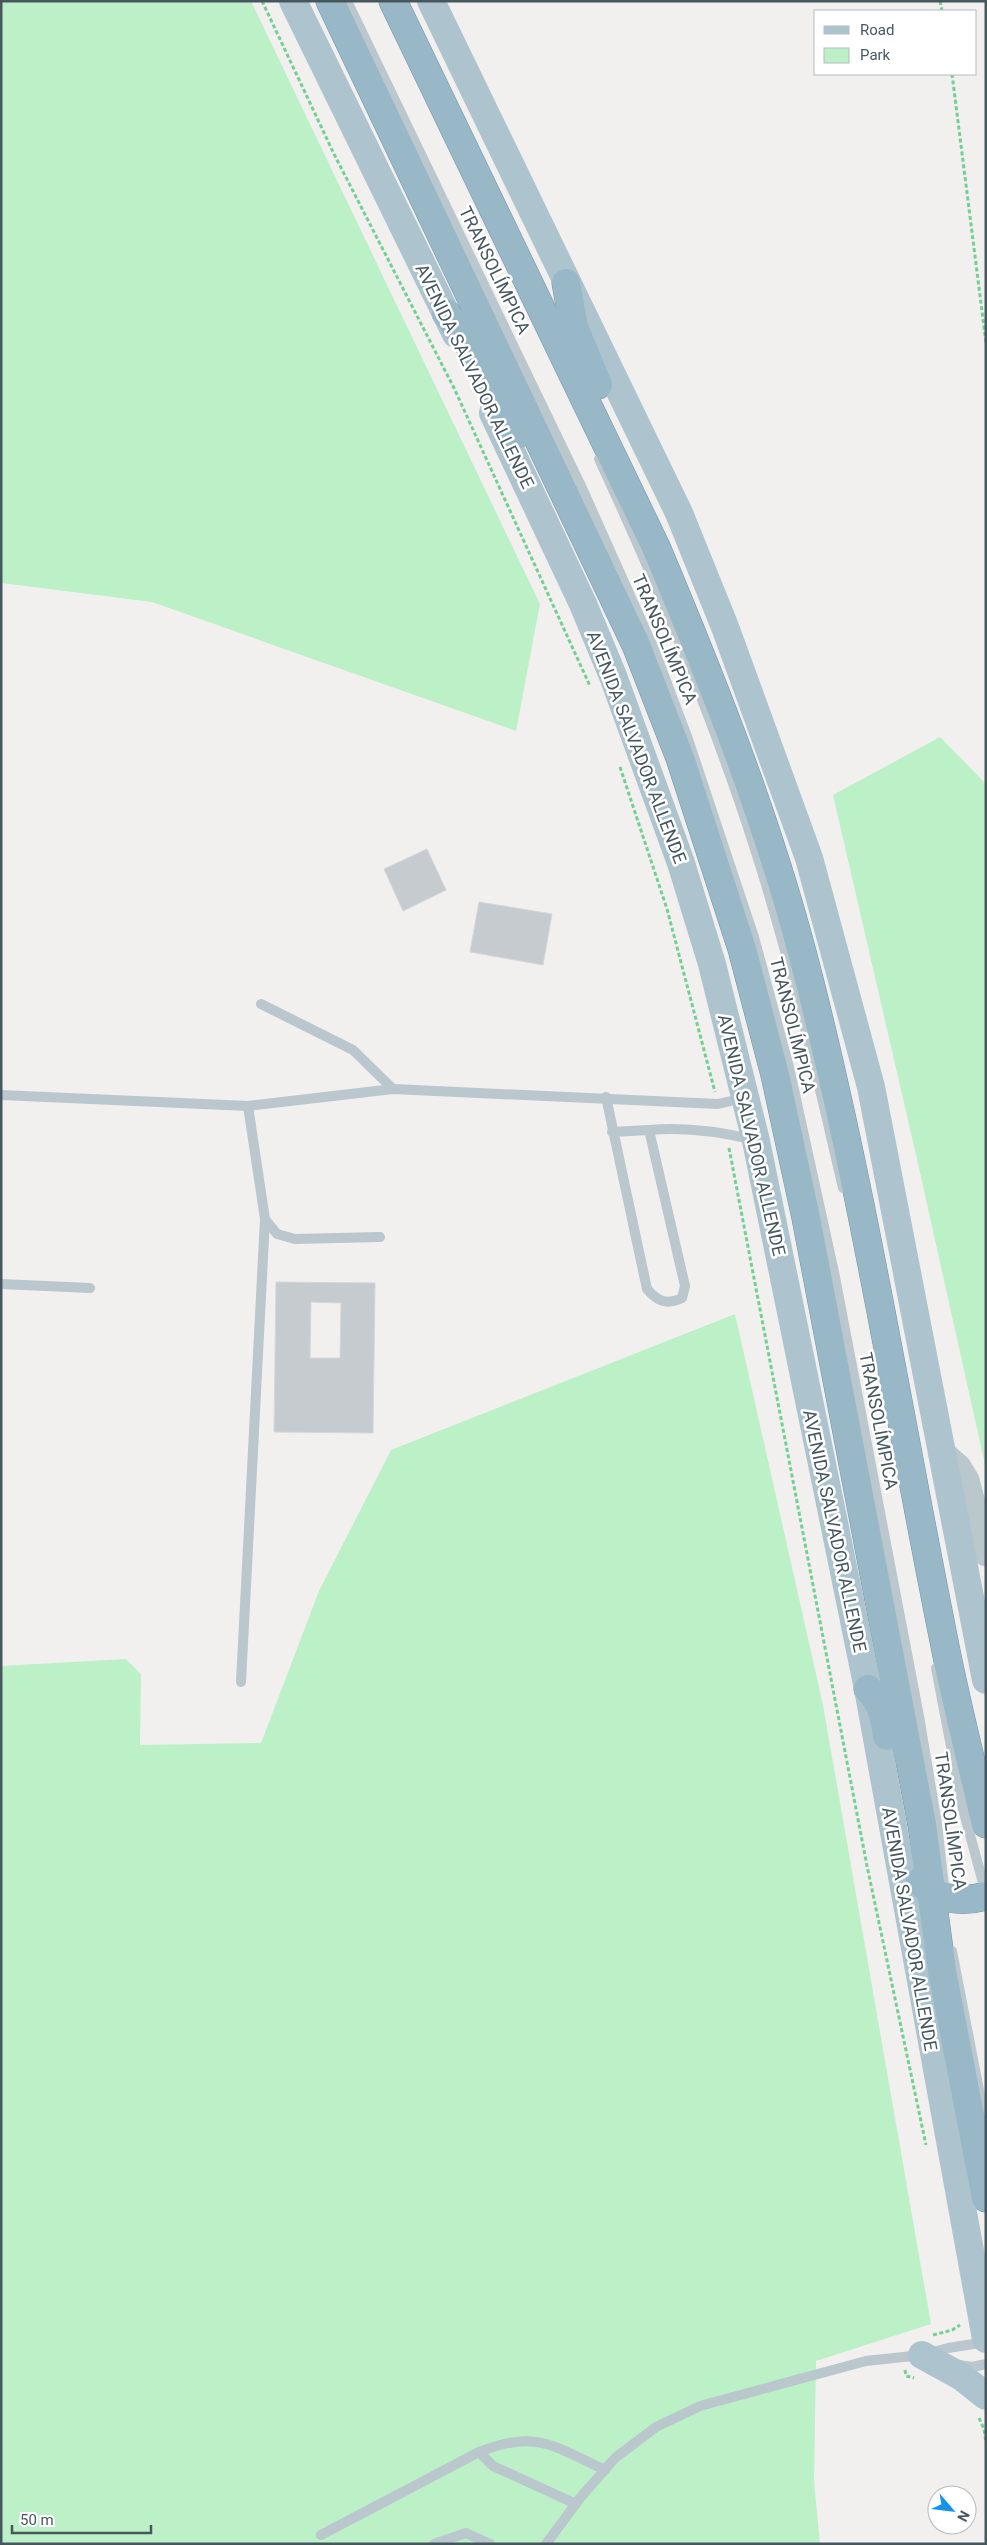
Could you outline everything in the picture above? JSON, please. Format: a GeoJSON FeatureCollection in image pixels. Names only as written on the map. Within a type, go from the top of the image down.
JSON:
{"type":"FeatureCollection","features":[{"type":"Feature","properties":{"kind":"highway","name":"AVENIDA SALVADOR ALLENDE"},"geometry":{"type":"LineString","coordinates":[[330,1],[636,645],[680,758],[712,852],[753,986],[775,1074],[814,1256],[922,1825],[941,1898],[942,1971],[986,2198]]}},
{"type":"Feature","properties":{"kind":"highway"},"geometry":{"type":"LineString","coordinates":[[394,1],[656,547],[692,631],[768,837],[808,976],[841,1113],[894,1377],[943,1639],[986,1824]]}},
{"type":"Feature","properties":{"kind":"highway"},"geometry":{"type":"LineString","coordinates":[[566,283],[574,327],[658,529],[656,547]]}},
{"type":"Feature","properties":{"kind":"highway"},"geometry":{"type":"LineString","coordinates":[[446,314],[468,343],[618,630],[636,645]]}},
{"type":"Feature","properties":{"kind":"highway"},"geometry":{"type":"LineString","coordinates":[[868,1689],[878,1700],[882,1709],[912,1870],[922,1884],[941,1898],[964,1901],[986,1895]]}},
{"type":"Feature","properties":{"kind":"main road","name":"AVENIDA SALVADOR ALLENDE"},"geometry":{"type":"LineString","coordinates":[[293,1],[446,314],[583,604],[636,736],[681,863],[709,954],[756,1141],[868,1689],[986,2341]]}},
{"type":"Feature","properties":{"kind":"main road"},"geometry":{"type":"LineString","coordinates":[[431,1],[678,513],[729,635],[809,858],[871,1087],[986,1680]]}},
{"type":"Feature","properties":{"kind":"main road"},"geometry":{"type":"LineString","coordinates":[[924,2346],[986,2396]]}},
{"type":"Feature","properties":{"kind":"street"},"geometry":{"type":"LineString","coordinates":[[943,1452],[959,1467],[967,1480],[986,1554]]}},
{"type":"Feature","properties":{"kind":"lane","name":"TRANSOLÍMPICA"},"geometry":{"type":"LineString","coordinates":[[347,1],[582,488],[654,649],[691,748],[751,928],[789,1067],[834,1272],[919,1716],[937,1824],[941,1898]]}},
{"type":"Feature","properties":{"kind":"lane","name":"TRANSOLÍMPICA"},"geometry":{"type":"LineString","coordinates":[[593,447],[679,638],[754,843],[804,1019],[845,1199]]}},
{"type":"Feature","properties":{"kind":"lane"},"geometry":{"type":"LineString","coordinates":[[261,1004],[353,1050],[392,1089]]}},
{"type":"Feature","properties":{"kind":"lane"},"geometry":{"type":"LineString","coordinates":[[1,1095],[248,1106],[392,1089],[606,1097],[718,1104],[746,1097]]}},
{"type":"Feature","properties":{"kind":"lane"},"geometry":{"type":"LineString","coordinates":[[606,1097],[647,1289],[656,1299],[670,1303],[682,1298],[685,1286],[648,1130]]}},
{"type":"Feature","properties":{"kind":"lane"},"geometry":{"type":"LineString","coordinates":[[241,1682],[265,1220],[248,1106]]}},
{"type":"Feature","properties":{"kind":"lane"},"geometry":{"type":"LineString","coordinates":[[612,1132],[677,1128],[721,1132],[756,1141]]}},
{"type":"Feature","properties":{"kind":"lane"},"geometry":{"type":"LineString","coordinates":[[265,1220],[278,1234],[295,1239],[380,1237]]}},
{"type":"Feature","properties":{"kind":"lane"},"geometry":{"type":"LineString","coordinates":[[1,1284],[90,1288]]}},
{"type":"Feature","properties":{"kind":"lane","name":"TRANSOLÍMPICA"},"geometry":{"type":"LineString","coordinates":[[933,1655],[963,1809],[986,1895]]}},
{"type":"Feature","properties":{"kind":"lane"},"geometry":{"type":"LineString","coordinates":[[950,1939],[986,2125]]}},
{"type":"Feature","properties":{"kind":"lane"},"geometry":{"type":"LineString","coordinates":[[546,2544],[576,2504],[615,2458],[656,2427],[700,2406],[924,2346],[948,2348],[986,2341]]}},
{"type":"Feature","properties":{"kind":"lane"},"geometry":{"type":"LineString","coordinates":[[924,2346],[963,2366],[986,2364]]}},
{"type":"Feature","properties":{"kind":"lane"},"geometry":{"type":"LineString","coordinates":[[321,2535],[479,2452],[499,2444],[522,2439],[549,2444],[604,2470]]}},
{"type":"Feature","properties":{"kind":"lane"},"geometry":{"type":"LineString","coordinates":[[479,2452],[493,2466],[576,2504]]}},
{"type":"Feature","properties":{"kind":"lane"},"geometry":{"type":"LineString","coordinates":[[434,2544],[466,2533],[490,2544]]}},
{"type":"Feature","properties":{"kind":"path"},"geometry":{"type":"LineString","coordinates":[[262,1],[334,154],[454,388],[594,694]]}},
{"type":"Feature","properties":{"kind":"path"},"geometry":{"type":"LineString","coordinates":[[952,75],[986,343]]}},
{"type":"Feature","properties":{"kind":"path"},"geometry":{"type":"LineString","coordinates":[[617,759],[667,909],[718,1104]]}},
{"type":"Feature","properties":{"kind":"path"},"geometry":{"type":"LineString","coordinates":[[721,1132],[728,1144],[867,1866],[926,2146]]}},
{"type":"Feature","properties":{"kind":"path"},"geometry":{"type":"LineString","coordinates":[[924,2346],[956,2328],[961,2318]]}},
{"type":"Feature","properties":{"kind":"green space"},"geometry":{"type":"Polygon","coordinates":[[[1,1],[251,1],[540,604],[516,731],[152,602],[1,583],[1,1]]]}},
{"type":"Feature","properties":{"kind":"green space"},"geometry":{"type":"Polygon","coordinates":[[[940,737],[986,784],[986,1469],[833,795],[940,737]]]}},
{"type":"Feature","properties":{"kind":"green space"},"geometry":{"type":"Polygon","coordinates":[[[735,1314],[823,1705],[931,2324],[816,2361],[814,2481],[820,2544],[1,2544],[1,1666],[126,1659],[141,1674],[140,1745],[261,1743],[319,1591],[391,1450],[735,1314]]]}},
{"type":"Feature","properties":{"kind":"building"},"geometry":{"type":"Polygon","coordinates":[[[427,849],[446,890],[403,911],[384,869],[427,849]]]}},
{"type":"Feature","properties":{"kind":"building"},"geometry":{"type":"Polygon","coordinates":[[[479,902],[552,914],[543,965],[470,952],[479,902]]]}},
{"type":"Feature","properties":{"kind":"building"},"geometry":{"type":"Polygon","coordinates":[[[276,1282],[375,1283],[373,1433],[274,1432],[276,1282]],[[311,1302],[310,1358],[340,1358],[341,1303],[311,1302]]]}}]}
